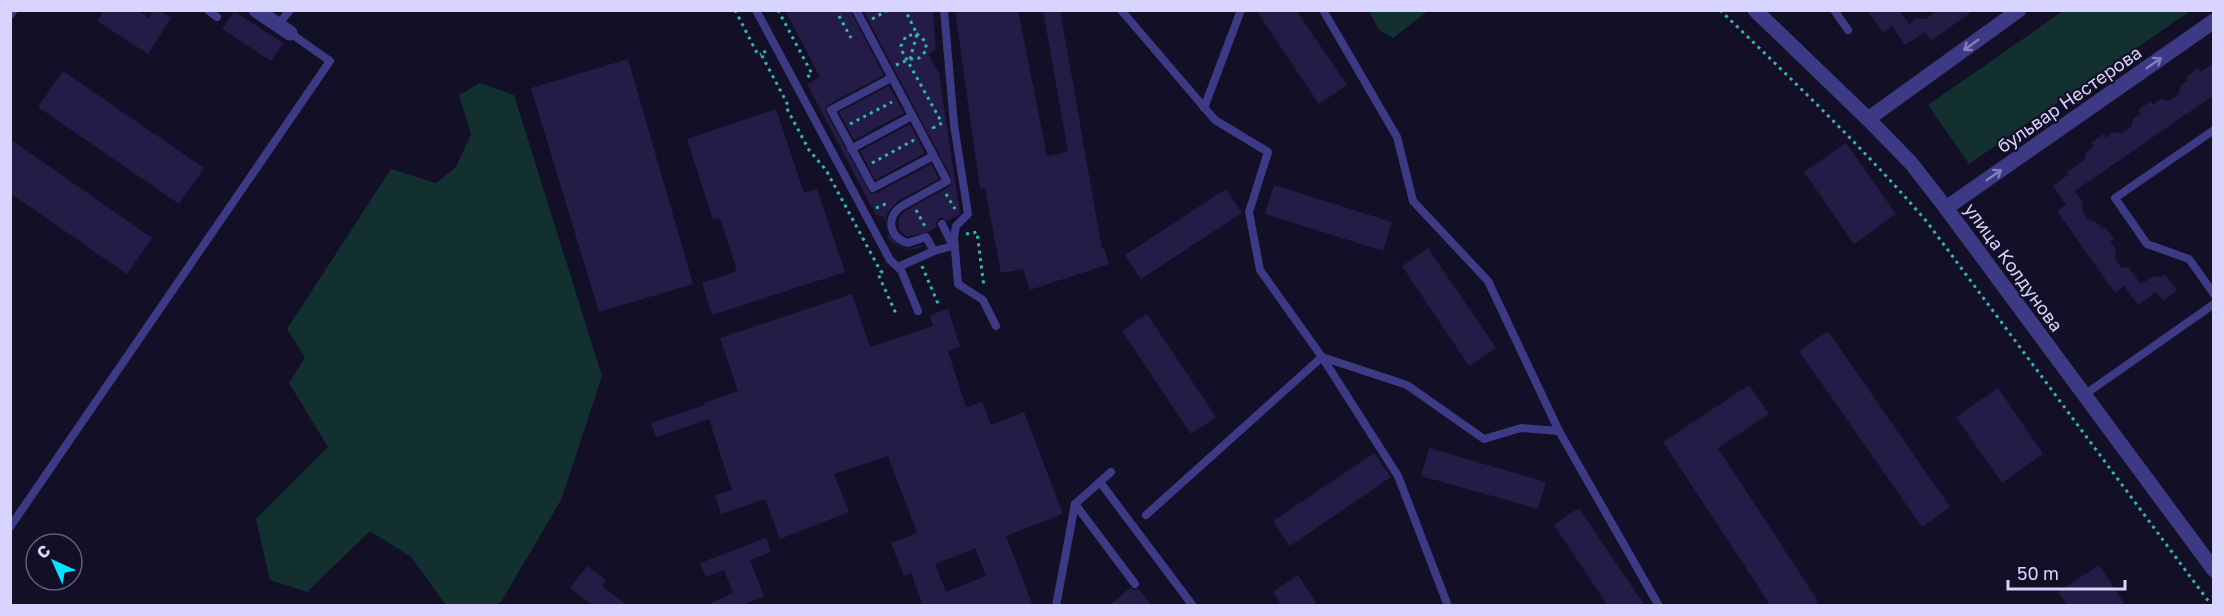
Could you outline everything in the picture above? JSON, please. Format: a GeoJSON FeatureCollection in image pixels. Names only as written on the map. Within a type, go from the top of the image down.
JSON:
{"type":"FeatureCollection","features":[{"type":"Feature","properties":{"kind":"street"},"geometry":{"type":"LineString","coordinates":[[256,10],[284,29]]}},
{"type":"Feature","properties":{"kind":"street","name":"улица Колдунова"},"geometry":{"type":"LineString","coordinates":[[1755,10],[1868,119],[1911,164],[2214,570]]}},
{"type":"Feature","properties":{"kind":"street"},"geometry":{"type":"LineString","coordinates":[[1868,119],[2019,10]]}},
{"type":"Feature","properties":{"kind":"street","name":"бульвар Нестерова"},"geometry":{"type":"LineString","coordinates":[[1946,208],[2214,21]]}},
{"type":"Feature","properties":{"kind":"lane"},"geometry":{"type":"LineString","coordinates":[[10,15],[14,10]]}},
{"type":"Feature","properties":{"kind":"lane"},"geometry":{"type":"LineString","coordinates":[[208,10],[217,17]]}},
{"type":"Feature","properties":{"kind":"lane"},"geometry":{"type":"LineString","coordinates":[[10,527],[330,61],[284,29],[290,10]]}},
{"type":"Feature","properties":{"kind":"lane"},"geometry":{"type":"LineString","coordinates":[[756,10],[890,261],[898,267],[918,311]]}},
{"type":"Feature","properties":{"kind":"lane"},"geometry":{"type":"LineString","coordinates":[[856,10],[947,181],[897,209],[891,221],[893,233],[897,238],[914,243],[926,237],[934,251]]}},
{"type":"Feature","properties":{"kind":"lane"},"geometry":{"type":"LineString","coordinates":[[944,10],[954,125],[968,214],[956,226],[954,246],[958,284],[983,300],[996,326]]}},
{"type":"Feature","properties":{"kind":"lane"},"geometry":{"type":"LineString","coordinates":[[1121,10],[1215,120],[1268,152],[1249,212],[1260,270],[1322,357],[1398,476],[1448,606]]}},
{"type":"Feature","properties":{"kind":"lane"},"geometry":{"type":"LineString","coordinates":[[1204,108],[1241,10]]}},
{"type":"Feature","properties":{"kind":"lane"},"geometry":{"type":"LineString","coordinates":[[1323,10],[1397,137],[1413,201],[1488,281],[1558,431],[1659,606]]}},
{"type":"Feature","properties":{"kind":"lane"},"geometry":{"type":"LineString","coordinates":[[1834,10],[1848,30]]}},
{"type":"Feature","properties":{"kind":"lane"},"geometry":{"type":"LineString","coordinates":[[891,78],[831,110],[862,169],[873,188],[933,156]]}},
{"type":"Feature","properties":{"kind":"lane"},"geometry":{"type":"LineString","coordinates":[[852,149],[912,116]]}},
{"type":"Feature","properties":{"kind":"lane"},"geometry":{"type":"LineString","coordinates":[[2214,130],[2115,198],[2147,244],[2189,259],[2214,294]]}},
{"type":"Feature","properties":{"kind":"lane"},"geometry":{"type":"LineString","coordinates":[[942,224],[954,246]]}},
{"type":"Feature","properties":{"kind":"lane"},"geometry":{"type":"LineString","coordinates":[[898,267],[934,251],[954,246]]}},
{"type":"Feature","properties":{"kind":"lane"},"geometry":{"type":"LineString","coordinates":[[2084,395],[2214,304]]}},
{"type":"Feature","properties":{"kind":"lane"},"geometry":{"type":"LineString","coordinates":[[1322,357],[1407,384],[1484,439],[1521,428],[1558,431]]}},
{"type":"Feature","properties":{"kind":"lane"},"geometry":{"type":"LineString","coordinates":[[1146,515],[1322,357]]}},
{"type":"Feature","properties":{"kind":"lane"},"geometry":{"type":"LineString","coordinates":[[1056,606],[1075,504],[1111,472]]}},
{"type":"Feature","properties":{"kind":"lane"},"geometry":{"type":"LineString","coordinates":[[1100,482],[1193,606]]}},
{"type":"Feature","properties":{"kind":"lane"},"geometry":{"type":"LineString","coordinates":[[1075,504],[1135,584]]}},
{"type":"Feature","properties":{"kind":"path"},"geometry":{"type":"LineString","coordinates":[[735,10],[759,55],[761,54],[809,150],[826,170],[881,272]]}},
{"type":"Feature","properties":{"kind":"path"},"geometry":{"type":"LineString","coordinates":[[778,10],[812,74],[802,79]]}},
{"type":"Feature","properties":{"kind":"path"},"geometry":{"type":"LineString","coordinates":[[863,25],[888,10]]}},
{"type":"Feature","properties":{"kind":"path"},"geometry":{"type":"LineString","coordinates":[[1720,10],[1851,138],[1927,222],[2212,606]]}},
{"type":"Feature","properties":{"kind":"path"},"geometry":{"type":"LineString","coordinates":[[839,16],[851,38]]}},
{"type":"Feature","properties":{"kind":"path"},"geometry":{"type":"LineString","coordinates":[[862,169],[942,123],[902,51],[901,46],[906,36],[917,34],[926,42],[926,51],[919,58],[910,58]]}},
{"type":"Feature","properties":{"kind":"path"},"geometry":{"type":"LineString","coordinates":[[761,54],[775,46]]}},
{"type":"Feature","properties":{"kind":"path"},"geometry":{"type":"LineString","coordinates":[[841,129],[902,97]]}},
{"type":"Feature","properties":{"kind":"path"},"geometry":{"type":"LineString","coordinates":[[933,128],[937,136]]}},
{"type":"Feature","properties":{"kind":"path"},"geometry":{"type":"LineString","coordinates":[[941,185],[956,211]]}},
{"type":"Feature","properties":{"kind":"path"},"geometry":{"type":"LineString","coordinates":[[914,207],[926,228]]}},
{"type":"Feature","properties":{"kind":"path"},"geometry":{"type":"LineString","coordinates":[[963,234],[976,232],[986,297]]}},
{"type":"Feature","properties":{"kind":"path"},"geometry":{"type":"LineString","coordinates":[[921,263],[939,306]]}},
{"type":"Feature","properties":{"kind":"path"},"geometry":{"type":"LineString","coordinates":[[889,269],[878,274],[897,316]]}},
{"type":"Feature","properties":{"kind":"green space"},"geometry":{"type":"Polygon","coordinates":[[[1428,10],[1393,38],[1379,30],[1369,11],[1428,10]]]}},
{"type":"Feature","properties":{"kind":"green space"},"geometry":{"type":"Polygon","coordinates":[[[2063,11],[2190,11],[1969,164],[1928,105],[2063,11]]]}},
{"type":"Feature","properties":{"kind":"green space"},"geometry":{"type":"Polygon","coordinates":[[[480,83],[514,95],[602,376],[561,500],[501,602],[496,605],[446,605],[411,557],[370,531],[307,592],[270,580],[256,519],[328,447],[289,383],[305,357],[287,329],[391,169],[436,183],[456,167],[471,134],[459,95],[480,83]]]}},
{"type":"Feature","properties":{"kind":"building"},"geometry":{"type":"Polygon","coordinates":[[[104,10],[137,10],[149,18],[153,10],[159,10],[171,18],[148,54],[97,21],[104,10]]]}},
{"type":"Feature","properties":{"kind":"building"},"geometry":{"type":"Polygon","coordinates":[[[785,10],[850,10],[884,75],[828,105],[826,112],[870,193],[876,193],[931,164],[939,179],[898,201],[888,212],[885,221],[888,234],[898,245],[907,249],[922,245],[923,247],[908,250],[894,244],[888,238],[884,217],[876,215],[807,84],[820,77],[785,10]]]}},
{"type":"Feature","properties":{"kind":"building"},"geometry":{"type":"Polygon","coordinates":[[[863,10],[933,10],[936,50],[928,54],[939,73],[960,214],[947,221],[943,218],[939,219],[936,223],[937,227],[908,237],[899,229],[899,218],[905,211],[950,186],[952,179],[863,10]]]}},
{"type":"Feature","properties":{"kind":"building"},"geometry":{"type":"Polygon","coordinates":[[[955,10],[1018,10],[1047,156],[1068,152],[1043,10],[1060,10],[1102,249],[1104,248],[1109,264],[1030,290],[1023,269],[1001,273],[985,188],[980,189],[955,10]]]}},
{"type":"Feature","properties":{"kind":"building"},"geometry":{"type":"Polygon","coordinates":[[[1256,10],[1296,10],[1347,85],[1319,104],[1256,10]]]}},
{"type":"Feature","properties":{"kind":"building"},"geometry":{"type":"Polygon","coordinates":[[[1867,10],[1899,10],[1909,24],[1915,18],[1926,19],[1938,10],[1974,10],[1931,41],[1925,32],[1905,45],[1892,26],[1883,33],[1867,10]]]}},
{"type":"Feature","properties":{"kind":"building"},"geometry":{"type":"Polygon","coordinates":[[[234,11],[283,43],[271,61],[222,29],[234,11]]]}},
{"type":"Feature","properties":{"kind":"building"},"geometry":{"type":"Polygon","coordinates":[[[628,59],[693,284],[599,312],[531,88],[628,59]]]}},
{"type":"Feature","properties":{"kind":"building"},"geometry":{"type":"Polygon","coordinates":[[[2214,63],[2214,95],[2075,191],[2083,203],[2082,211],[2088,220],[2096,222],[2102,229],[2105,227],[2114,239],[2110,242],[2116,249],[2115,258],[2121,267],[2129,268],[2141,284],[2153,276],[2161,277],[2165,274],[2177,290],[2163,301],[2156,292],[2138,305],[2124,286],[2115,293],[2057,211],[2066,205],[2053,186],[2084,160],[2086,152],[2094,146],[2091,143],[2104,134],[2106,138],[2114,132],[2122,133],[2131,127],[2133,119],[2141,113],[2138,110],[2151,101],[2153,105],[2161,99],[2169,101],[2179,94],[2180,86],[2188,80],[2186,77],[2198,68],[2200,72],[2214,63]]]}},
{"type":"Feature","properties":{"kind":"building"},"geometry":{"type":"Polygon","coordinates":[[[63,71],[204,168],[179,204],[38,107],[63,71]]]}},
{"type":"Feature","properties":{"kind":"building"},"geometry":{"type":"Polygon","coordinates":[[[889,86],[904,113],[854,140],[839,112],[889,86]]]}},
{"type":"Feature","properties":{"kind":"building"},"geometry":{"type":"Polygon","coordinates":[[[776,109],[804,193],[817,189],[845,272],[712,315],[702,283],[737,271],[720,218],[713,220],[687,139],[776,109]]]}},
{"type":"Feature","properties":{"kind":"building"},"geometry":{"type":"Polygon","coordinates":[[[910,124],[925,153],[875,180],[860,151],[910,124]]]}},
{"type":"Feature","properties":{"kind":"building"},"geometry":{"type":"Polygon","coordinates":[[[10,139],[152,238],[127,274],[10,193],[10,139]]]}},
{"type":"Feature","properties":{"kind":"building"},"geometry":{"type":"Polygon","coordinates":[[[1846,143],[1896,214],[1854,244],[1804,172],[1846,143]]]}},
{"type":"Feature","properties":{"kind":"building"},"geometry":{"type":"Polygon","coordinates":[[[1274,185],[1392,222],[1383,251],[1265,214],[1274,185]]]}},
{"type":"Feature","properties":{"kind":"building"},"geometry":{"type":"Polygon","coordinates":[[[1226,189],[1242,213],[1141,279],[1125,255],[1226,189]]]}},
{"type":"Feature","properties":{"kind":"building"},"geometry":{"type":"Polygon","coordinates":[[[1428,248],[1496,348],[1469,366],[1402,266],[1428,248]]]}},
{"type":"Feature","properties":{"kind":"building"},"geometry":{"type":"Polygon","coordinates":[[[852,294],[870,347],[933,326],[930,315],[948,309],[960,347],[948,351],[966,407],[982,402],[991,425],[1024,412],[1063,514],[1006,536],[1033,606],[923,606],[911,573],[904,576],[891,543],[917,533],[888,456],[834,474],[849,512],[780,539],[765,499],[721,514],[715,495],[732,490],[709,419],[656,437],[651,423],[738,391],[720,338],[852,294]],[[975,548],[935,564],[946,592],[986,576],[975,548]]]}},
{"type":"Feature","properties":{"kind":"building"},"geometry":{"type":"Polygon","coordinates":[[[1147,314],[1216,417],[1191,434],[1122,331],[1147,314]]]}},
{"type":"Feature","properties":{"kind":"building"},"geometry":{"type":"Polygon","coordinates":[[[1828,331],[1950,507],[1922,527],[1799,351],[1828,331]]]}},
{"type":"Feature","properties":{"kind":"building"},"geometry":{"type":"Polygon","coordinates":[[[1749,385],[1769,414],[1718,448],[1818,601],[1811,606],[1771,606],[1663,442],[1749,385]]]}},
{"type":"Feature","properties":{"kind":"building"},"geometry":{"type":"Polygon","coordinates":[[[1998,388],[2043,454],[2002,483],[1956,417],[1998,388]]]}},
{"type":"Feature","properties":{"kind":"building"},"geometry":{"type":"Polygon","coordinates":[[[1429,448],[1546,482],[1538,509],[1421,476],[1429,448]]]}},
{"type":"Feature","properties":{"kind":"building"},"geometry":{"type":"Polygon","coordinates":[[[1374,453],[1391,477],[1290,546],[1273,521],[1374,453]]]}},
{"type":"Feature","properties":{"kind":"building"},"geometry":{"type":"Polygon","coordinates":[[[1579,508],[1645,606],[1608,606],[1554,525],[1579,508]]]}},
{"type":"Feature","properties":{"kind":"building"},"geometry":{"type":"Polygon","coordinates":[[[766,538],[771,552],[750,560],[764,596],[741,606],[704,606],[733,593],[724,570],[706,577],[700,563],[766,538]]]}},
{"type":"Feature","properties":{"kind":"building"},"geometry":{"type":"Polygon","coordinates":[[[2099,565],[2126,606],[2068,606],[2058,592],[2099,565]]]}},
{"type":"Feature","properties":{"kind":"building"},"geometry":{"type":"Polygon","coordinates":[[[587,566],[606,580],[602,586],[629,606],[594,606],[570,588],[587,566]]]}},
{"type":"Feature","properties":{"kind":"building"},"geometry":{"type":"Polygon","coordinates":[[[1298,575],[1318,606],[1282,606],[1273,592],[1298,575]]]}},
{"type":"Feature","properties":{"kind":"building"},"geometry":{"type":"Polygon","coordinates":[[[1130,588],[1139,589],[1152,606],[1108,606],[1130,588]]]}}]}
